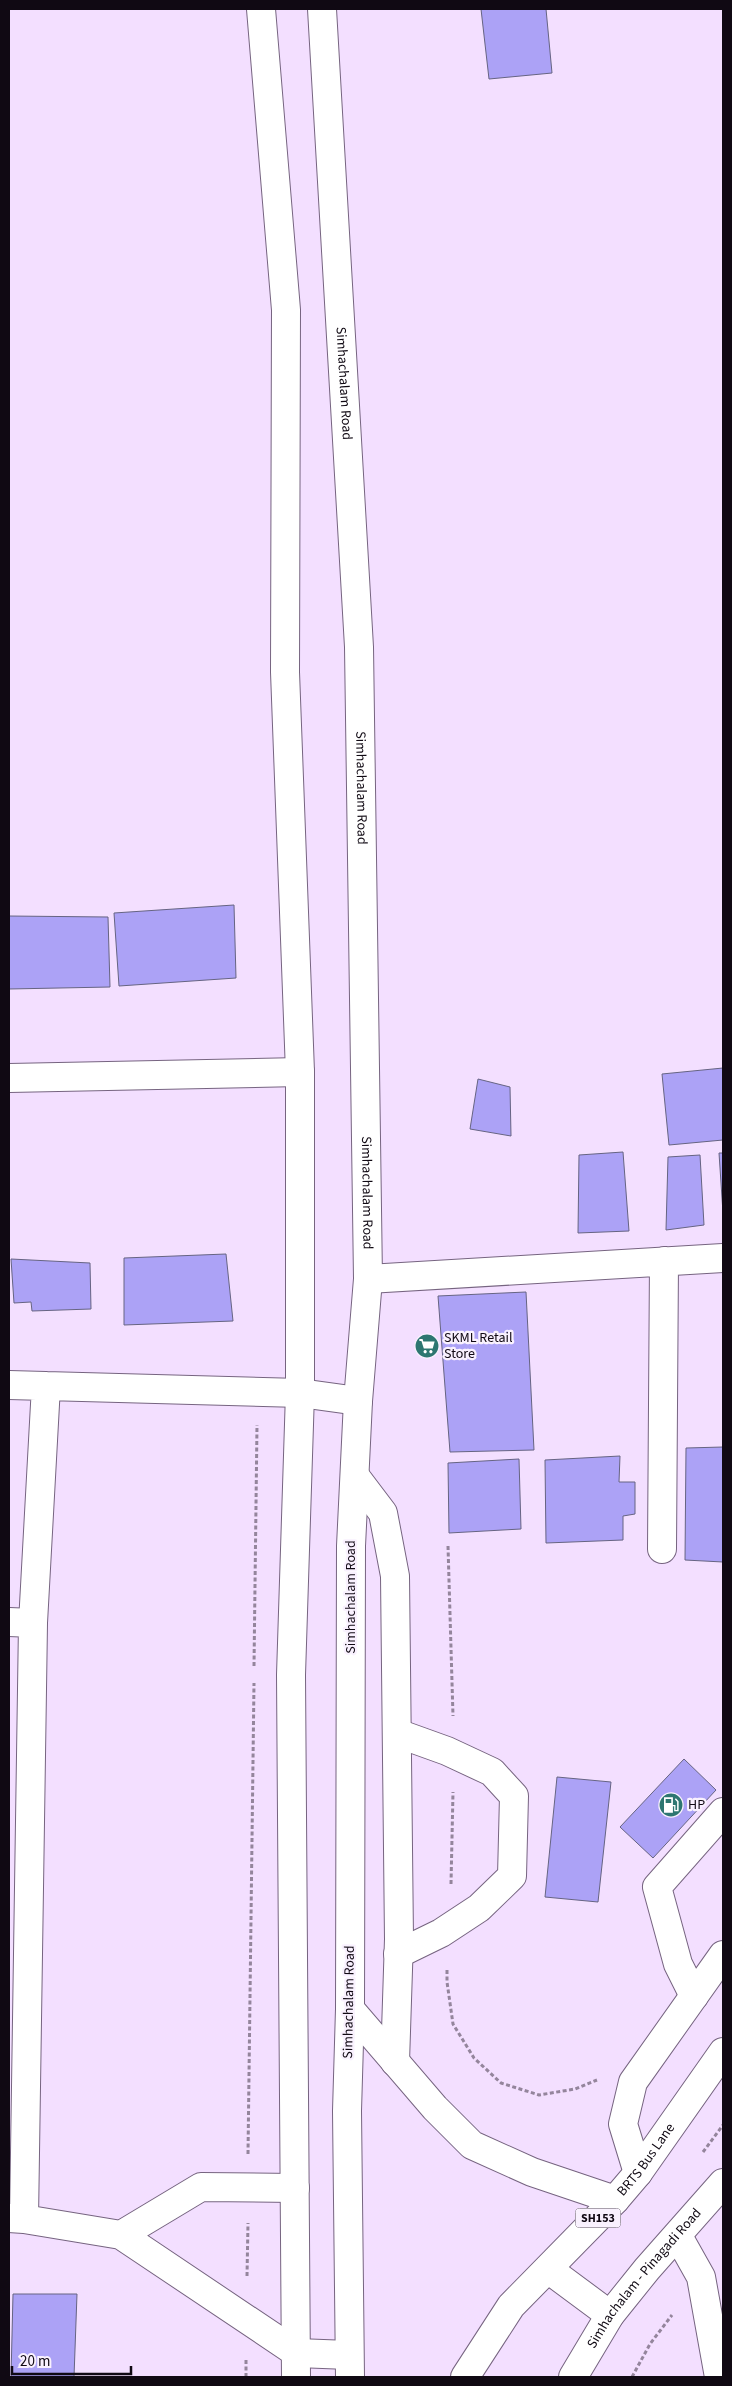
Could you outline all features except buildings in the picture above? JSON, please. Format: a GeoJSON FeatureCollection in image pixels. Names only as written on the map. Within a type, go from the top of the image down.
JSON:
{"type":"FeatureCollection","features":[{"type":"Feature","properties":{"kind":"main road"},"geometry":{"type":"LineString","coordinates":[[261,9],[286,310],[285,672],[300,1072],[300,1393],[291,1675],[296,2365]]}},
{"type":"Feature","properties":{"kind":"main road","name":"Simhachalam Road"},"geometry":{"type":"LineString","coordinates":[[322,9],[360,647],[368,1280],[358,1401],[351,1546],[350,2009],[347,2111],[349,2366]]}},
{"type":"Feature","properties":{"kind":"main road"},"geometry":{"type":"LineString","coordinates":[[9,1078],[300,1072]]}},
{"type":"Feature","properties":{"kind":"main road"},"geometry":{"type":"LineString","coordinates":[[368,1280],[723,1258]]}},
{"type":"Feature","properties":{"kind":"main road"},"geometry":{"type":"LineString","coordinates":[[662,1549],[664,1261]]}},
{"type":"Feature","properties":{"kind":"main road"},"geometry":{"type":"LineString","coordinates":[[9,1385],[300,1393],[358,1401]]}},
{"type":"Feature","properties":{"kind":"main road"},"geometry":{"type":"LineString","coordinates":[[46,1386],[21,1622],[16,2218],[121,2235],[247,2320],[296,2365],[349,2366]]}},
{"type":"Feature","properties":{"kind":"main road"},"geometry":{"type":"LineString","coordinates":[[354,1476],[383,1514],[395,1576],[398,1954],[395,2062]]}},
{"type":"Feature","properties":{"kind":"main road"},"geometry":{"type":"LineString","coordinates":[[397,1733],[446,1751],[492,1772],[514,1796],[512,1876],[479,1908],[441,1933],[398,1954]]}},
{"type":"Feature","properties":{"kind":"main road"},"geometry":{"type":"LineString","coordinates":[[694,1996],[678,1964],[657,1887],[723,1812]]}},
{"type":"Feature","properties":{"kind":"main road"},"geometry":{"type":"LineString","coordinates":[[638,2173],[623,2124],[633,2082],[723,1955]]}},
{"type":"Feature","properties":{"kind":"main road"},"geometry":{"type":"LineString","coordinates":[[350,2009],[435,2108],[472,2144],[532,2172],[615,2200]]}},
{"type":"Feature","properties":{"kind":"main road","name":"BRTS Bus Lane"},"geometry":{"type":"LineString","coordinates":[[465,2377],[511,2306],[615,2200],[638,2173],[723,2052]]}},
{"type":"Feature","properties":{"kind":"main road","name":"Simhachalam - Pinagadi Road"},"geometry":{"type":"LineString","coordinates":[[573,2377],[610,2315],[647,2269],[723,2183]]}},
{"type":"Feature","properties":{"kind":"main road"},"geometry":{"type":"LineString","coordinates":[[121,2235],[201,2187],[295,2188]]}},
{"type":"Feature","properties":{"kind":"main road"},"geometry":{"type":"LineString","coordinates":[[678,2236],[701,2277],[720,2377]]}},
{"type":"Feature","properties":{"kind":"main road"},"geometry":{"type":"LineString","coordinates":[[548,2268],[610,2315]]}},
{"type":"Feature","properties":{"kind":"path"},"geometry":{"type":"LineString","coordinates":[[246,2377],[257,1392]]}},
{"type":"Feature","properties":{"kind":"path"},"geometry":{"type":"LineString","coordinates":[[700,2157],[723,2125]]}},
{"type":"Feature","properties":{"kind":"place","name":"SKML Retail Store"},"geometry":{"type":"Point","coordinates":[427,1346]}},
{"type":"Feature","properties":{"kind":"place","name":"HP"},"geometry":{"type":"Point","coordinates":[671,1805]}}]}
